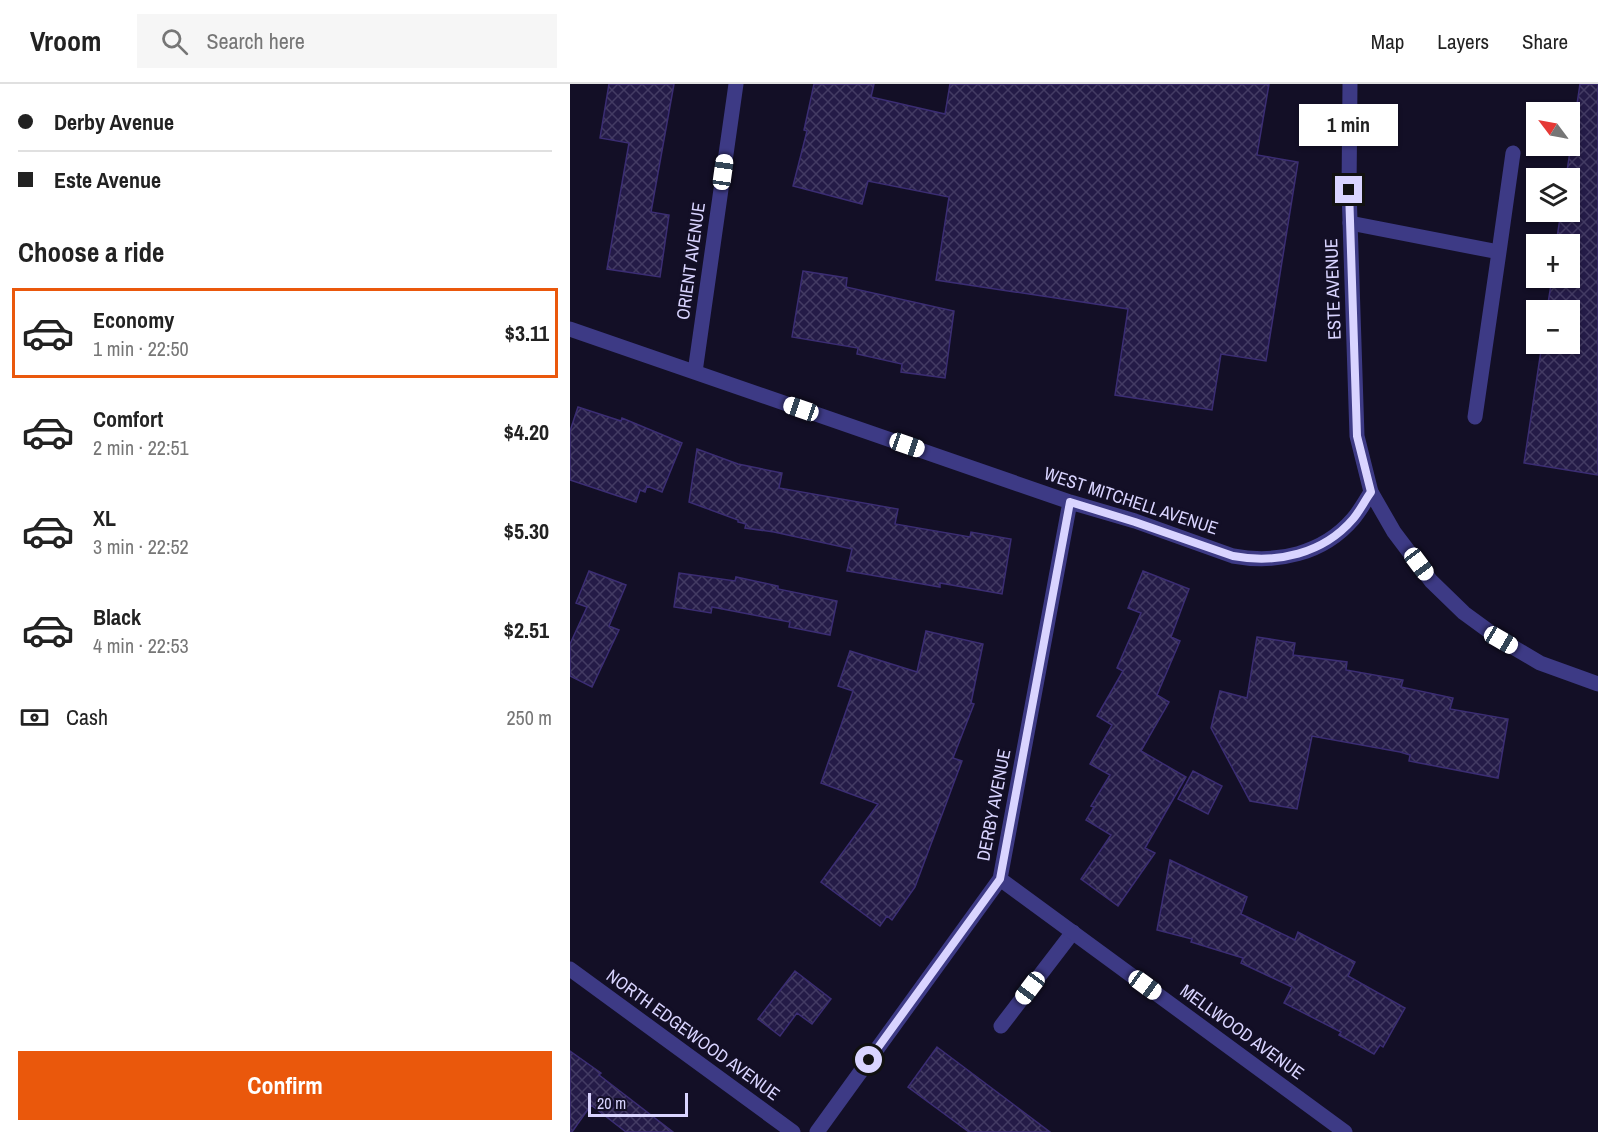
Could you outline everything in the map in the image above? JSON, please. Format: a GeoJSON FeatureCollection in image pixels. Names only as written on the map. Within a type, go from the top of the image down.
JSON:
{"type":"FeatureCollection","features":[{"type":"Feature","properties":{"kind":"street","name":"ORIENT AVENUE"},"geometry":{"type":"LineString","coordinates":[[695,372],[736,84]]}},
{"type":"Feature","properties":{"kind":"street","name":"ESTE AVENUE"},"geometry":{"type":"LineString","coordinates":[[1350,84],[1350,223],[1357,436],[1371,492]]}},
{"type":"Feature","properties":{"kind":"street"},"geometry":{"type":"LineString","coordinates":[[1475,417],[1513,153]]}},
{"type":"Feature","properties":{"kind":"street"},"geometry":{"type":"LineString","coordinates":[[1350,223],[1499,252]]}},
{"type":"Feature","properties":{"kind":"street","name":"WEST MITCHELL AVENUE"},"geometry":{"type":"LineString","coordinates":[[570,329],[1233,556],[1249,559],[1282,559],[1298,555],[1328,541],[1353,519],[1371,492]]}},
{"type":"Feature","properties":{"kind":"street"},"geometry":{"type":"LineString","coordinates":[[1371,492],[1394,532],[1431,580],[1464,613],[1501,640],[1540,663],[1598,684]]}},
{"type":"Feature","properties":{"kind":"street","name":"DERBY AVENUE"},"geometry":{"type":"LineString","coordinates":[[817,1132],[1000,879],[1070,502]]}},
{"type":"Feature","properties":{"kind":"street","name":"MELLWOOD AVENUE"},"geometry":{"type":"LineString","coordinates":[[1000,879],[1345,1132]]}},
{"type":"Feature","properties":{"kind":"street"},"geometry":{"type":"LineString","coordinates":[[1001,1026],[1072,932]]}},
{"type":"Feature","properties":{"kind":"street","name":"NORTH EDGEWOOD AVENUE"},"geometry":{"type":"LineString","coordinates":[[570,969],[794,1132]]}},
{"type":"Feature","properties":{"kind":"building"},"geometry":{"type":"Polygon","coordinates":[[[609,84],[674,84],[651,212],[669,215],[660,277],[607,269],[629,143],[600,138],[609,84]]]}},
{"type":"Feature","properties":{"kind":"building"},"geometry":{"type":"Polygon","coordinates":[[[814,84],[874,84],[871,97],[945,114],[950,84],[1269,84],[1257,155],[1298,162],[1266,361],[1221,354],[1212,410],[1115,395],[1128,309],[936,280],[949,197],[868,181],[862,204],[793,186],[807,131],[804,130],[814,84]]]}},
{"type":"Feature","properties":{"kind":"building"},"geometry":{"type":"Polygon","coordinates":[[[1580,84],[1598,84],[1598,475],[1524,463],[1540,354],[1580,354],[1580,300],[1549,300],[1550,288],[1580,288],[1580,234],[1558,234],[1559,222],[1580,222],[1580,168],[1567,168],[1569,156],[1580,156],[1580,102],[1577,102],[1580,84]]]}},
{"type":"Feature","properties":{"kind":"building"},"geometry":{"type":"Polygon","coordinates":[[[803,271],[847,278],[846,287],[954,311],[945,378],[901,372],[902,364],[857,354],[858,348],[792,337],[803,271]]]}},
{"type":"Feature","properties":{"kind":"building"},"geometry":{"type":"Polygon","coordinates":[[[578,407],[621,421],[622,418],[682,443],[662,492],[647,486],[645,492],[640,490],[636,502],[570,480],[570,431],[578,407]]]}},
{"type":"Feature","properties":{"kind":"building"},"geometry":{"type":"Polygon","coordinates":[[[697,449],[738,464],[782,473],[779,488],[898,509],[895,524],[970,537],[971,532],[1011,539],[1002,594],[940,583],[940,587],[847,571],[852,549],[745,528],[746,524],[738,520],[689,502],[697,449]]]}},
{"type":"Feature","properties":{"kind":"building"},"geometry":{"type":"Polygon","coordinates":[[[589,571],[626,585],[609,626],[619,630],[592,687],[570,676],[570,644],[587,607],[576,603],[589,571]]]}},
{"type":"Feature","properties":{"kind":"building"},"geometry":{"type":"Polygon","coordinates":[[[1143,571],[1189,589],[1171,637],[1180,641],[1157,695],[1169,702],[1141,751],[1186,777],[1145,848],[1155,853],[1118,906],[1081,879],[1111,835],[1086,820],[1094,807],[1091,806],[1110,775],[1090,764],[1112,725],[1097,716],[1123,671],[1117,668],[1141,613],[1128,608],[1143,571]]]}},
{"type":"Feature","properties":{"kind":"building"},"geometry":{"type":"Polygon","coordinates":[[[679,573],[735,581],[736,577],[778,586],[778,589],[837,601],[830,635],[789,627],[790,622],[712,607],[711,613],[674,607],[679,573]]]}},
{"type":"Feature","properties":{"kind":"building"},"geometry":{"type":"Polygon","coordinates":[[[926,631],[983,644],[971,703],[974,704],[953,758],[962,761],[915,887],[892,920],[887,916],[880,926],[821,882],[878,804],[821,783],[853,691],[838,686],[850,651],[917,672],[926,631]]]}},
{"type":"Feature","properties":{"kind":"building"},"geometry":{"type":"Polygon","coordinates":[[[1257,637],[1295,643],[1293,655],[1347,662],[1346,670],[1403,680],[1401,687],[1453,698],[1450,709],[1508,719],[1498,778],[1409,761],[1410,755],[1400,752],[1312,736],[1297,809],[1250,801],[1211,728],[1220,691],[1247,698],[1257,637]]]}},
{"type":"Feature","properties":{"kind":"building"},"geometry":{"type":"Polygon","coordinates":[[[1193,771],[1222,786],[1208,814],[1178,799],[1193,771]]]}},
{"type":"Feature","properties":{"kind":"building"},"geometry":{"type":"Polygon","coordinates":[[[1170,860],[1247,897],[1241,914],[1295,940],[1298,932],[1355,962],[1348,976],[1405,1008],[1383,1047],[1380,1045],[1374,1054],[1339,1035],[1341,1032],[1284,1003],[1292,987],[1241,963],[1243,958],[1191,942],[1192,939],[1157,930],[1170,860]]]}},
{"type":"Feature","properties":{"kind":"building"},"geometry":{"type":"Polygon","coordinates":[[[795,971],[831,999],[812,1024],[797,1013],[780,1036],[758,1019],[795,971]]]}},
{"type":"Feature","properties":{"kind":"building"},"geometry":{"type":"Polygon","coordinates":[[[937,1047],[1050,1132],[969,1132],[908,1087],[937,1047]]]}},
{"type":"Feature","properties":{"kind":"building"},"geometry":{"type":"Polygon","coordinates":[[[570,1051],[601,1073],[599,1075],[673,1132],[626,1132],[591,1105],[570,1132],[570,1051]]]}},
{"type":"Feature","properties":{"kind":"route"},"geometry":{"type":"LineString","coordinates":[[869,1060],[1000,879],[1070,502],[1233,556],[1249,559],[1282,559],[1298,555],[1328,541],[1353,519],[1371,492],[1357,436],[1349,190]]}}]}
